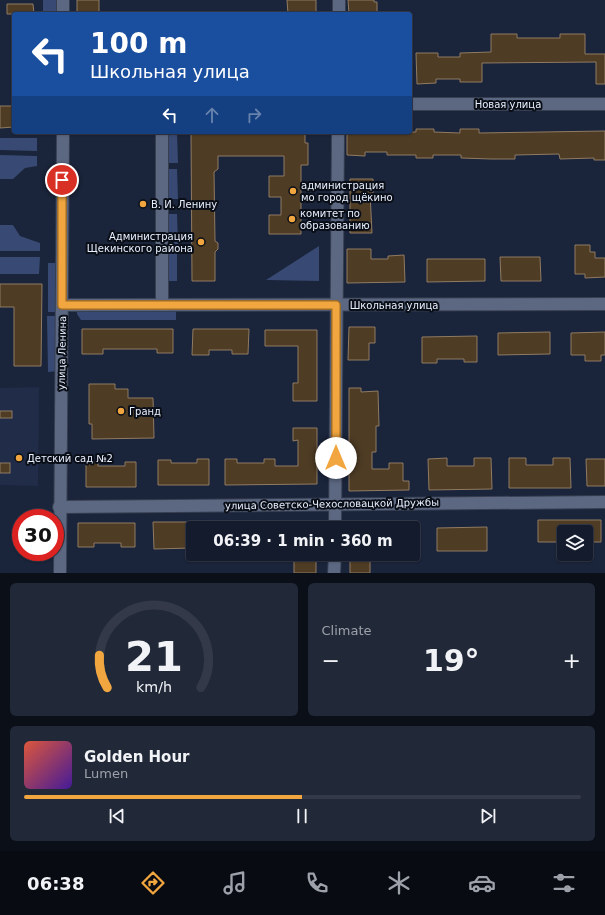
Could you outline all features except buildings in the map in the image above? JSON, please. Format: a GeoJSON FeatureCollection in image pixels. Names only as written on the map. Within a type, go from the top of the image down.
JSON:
{"type":"FeatureCollection","features":[{"type":"Feature","properties":{"kind":"street"},"geometry":{"type":"LineString","coordinates":[[63,0],[63,12]]}},
{"type":"Feature","properties":{"kind":"street"},"geometry":{"type":"LineString","coordinates":[[339,0],[339,12]]}},
{"type":"Feature","properties":{"kind":"street","name":"Новая улица"},"geometry":{"type":"LineString","coordinates":[[412,104],[605,104]]}},
{"type":"Feature","properties":{"kind":"street","name":"улица Ленина"},"geometry":{"type":"LineString","coordinates":[[60,573],[63,134]]}},
{"type":"Feature","properties":{"kind":"street"},"geometry":{"type":"LineString","coordinates":[[162,134],[162,305]]}},
{"type":"Feature","properties":{"kind":"street"},"geometry":{"type":"LineString","coordinates":[[335,521],[338,134]]}},
{"type":"Feature","properties":{"kind":"street","name":"Школьная улица"},"geometry":{"type":"LineString","coordinates":[[62,305],[605,304]]}},
{"type":"Feature","properties":{"kind":"street","name":"улица Советско-Чехословацкой Дружбы"},"geometry":{"type":"LineString","coordinates":[[60,507],[605,502]]}},
{"type":"Feature","properties":{"kind":"street"},"geometry":{"type":"LineString","coordinates":[[334,573],[335,561]]}},
{"type":"Feature","properties":{"kind":"shaded area"},"geometry":{"type":"Polygon","coordinates":[[[43,0],[60,0],[60,12],[43,12],[43,0]]]}},
{"type":"Feature","properties":{"kind":"shaded area"},"geometry":{"type":"Polygon","coordinates":[[[169,134],[177,134],[178,163],[169,163],[169,134]]]}},
{"type":"Feature","properties":{"kind":"shaded area"},"geometry":{"type":"Polygon","coordinates":[[[0,138],[37,138],[37,151],[0,150],[0,138]]]}},
{"type":"Feature","properties":{"kind":"shaded area"},"geometry":{"type":"Polygon","coordinates":[[[0,155],[37,156],[37,166],[25,168],[13,179],[0,179],[0,155]]]}},
{"type":"Feature","properties":{"kind":"shaded area"},"geometry":{"type":"Polygon","coordinates":[[[168,169],[177,169],[178,199],[169,199],[168,169]]]}},
{"type":"Feature","properties":{"kind":"shaded area"},"geometry":{"type":"Polygon","coordinates":[[[168,214],[177,214],[178,244],[169,244],[168,214]]]}},
{"type":"Feature","properties":{"kind":"shaded area"},"geometry":{"type":"Polygon","coordinates":[[[0,225],[13,225],[20,236],[40,243],[40,251],[0,251],[0,225]]]}},
{"type":"Feature","properties":{"kind":"shaded area"},"geometry":{"type":"Polygon","coordinates":[[[319,246],[319,281],[266,280],[319,246]]]}},
{"type":"Feature","properties":{"kind":"shaded area"},"geometry":{"type":"Polygon","coordinates":[[[177,250],[177,281],[169,281],[168,251],[177,250]]]}},
{"type":"Feature","properties":{"kind":"shaded area"},"geometry":{"type":"Polygon","coordinates":[[[0,257],[40,257],[39,274],[0,274],[0,257]]]}},
{"type":"Feature","properties":{"kind":"shaded area"},"geometry":{"type":"Polygon","coordinates":[[[48,263],[59,263],[60,312],[48,312],[48,263]]]}},
{"type":"Feature","properties":{"kind":"shaded area"},"geometry":{"type":"Polygon","coordinates":[[[77,307],[176,307],[176,320],[81,320],[77,314],[77,307]]]}},
{"type":"Feature","properties":{"kind":"shaded area"},"geometry":{"type":"Polygon","coordinates":[[[47,316],[59,316],[59,371],[48,372],[47,316]]]}},
{"type":"Feature","properties":{"kind":"shaded area","name":"Детский сад №2"},"geometry":{"type":"Polygon","coordinates":[[[39,387],[38,486],[0,485],[0,388],[39,387]]]}},
{"type":"Feature","properties":{"kind":"place","name":"администрация мо город щёкино"},"geometry":{"type":"Point","coordinates":[293,191]}},
{"type":"Feature","properties":{"kind":"place","name":"В. И. Ленину"},"geometry":{"type":"Point","coordinates":[143,204]}},
{"type":"Feature","properties":{"kind":"place","name":"комитет по образованию"},"geometry":{"type":"Point","coordinates":[292,219]}},
{"type":"Feature","properties":{"kind":"place","name":"Администрация Щекинского района"},"geometry":{"type":"Point","coordinates":[201,242]}},
{"type":"Feature","properties":{"kind":"place","name":"Гранд"},"geometry":{"type":"Point","coordinates":[121,411]}},
{"type":"Feature","properties":{"kind":"place","name":"Детский сад №2"},"geometry":{"type":"Point","coordinates":[19,458]}},
{"type":"Feature","properties":{"kind":"route"},"geometry":{"type":"LineString","coordinates":[[62,180],[62,305],[336,305],[336,458]]}}]}
